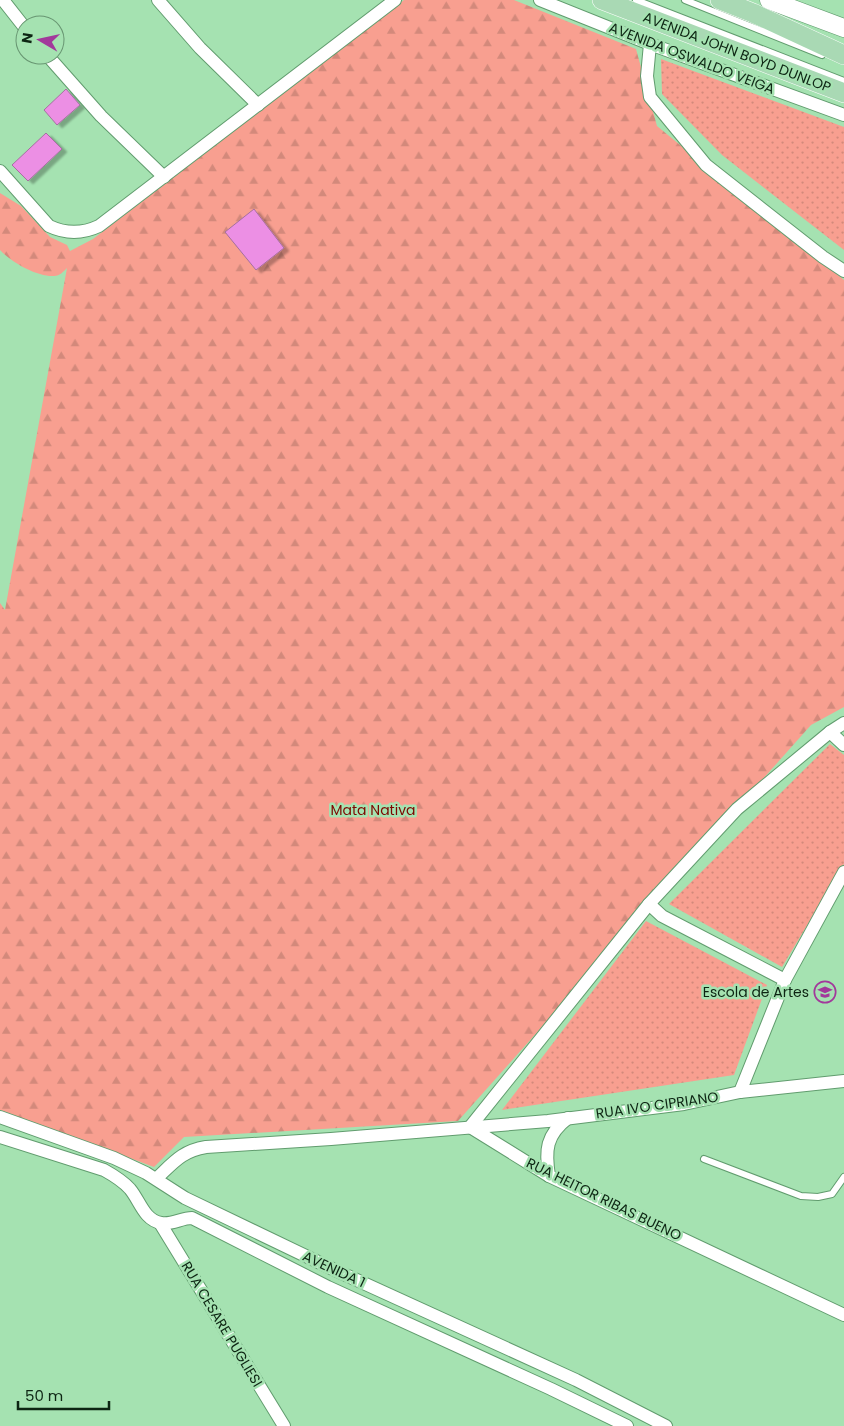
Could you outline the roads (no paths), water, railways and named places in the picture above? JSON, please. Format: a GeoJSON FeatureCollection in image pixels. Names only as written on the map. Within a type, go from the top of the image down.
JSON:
{"type":"FeatureCollection","features":[{"type":"Feature","properties":{"kind":"main road","name":"AVENIDA JOHN BOYD DUNLOP"},"geometry":{"type":"LineString","coordinates":[[602,0],[844,93]]}},
{"type":"Feature","properties":{"kind":"main road"},"geometry":{"type":"LineString","coordinates":[[720,0],[753,13],[835,56]]}},
{"type":"Feature","properties":{"kind":"main road"},"geometry":{"type":"LineString","coordinates":[[769,0],[844,28]]}},
{"type":"Feature","properties":{"kind":"street"},"geometry":{"type":"LineString","coordinates":[[3,0],[15,15]]}},
{"type":"Feature","properties":{"kind":"street"},"geometry":{"type":"LineString","coordinates":[[158,0],[200,48],[258,105]]}},
{"type":"Feature","properties":{"kind":"street"},"geometry":{"type":"LineString","coordinates":[[0,171],[49,226],[71,233],[90,230],[99,226],[164,177],[395,0]]}},
{"type":"Feature","properties":{"kind":"street","name":"AVENIDA OSWALDO VEIGA"},"geometry":{"type":"LineString","coordinates":[[540,0],[650,44],[844,115]]}},
{"type":"Feature","properties":{"kind":"street"},"geometry":{"type":"LineString","coordinates":[[650,44],[647,76],[650,97],[706,165],[823,257],[844,271]]}},
{"type":"Feature","properties":{"kind":"street"},"geometry":{"type":"LineString","coordinates":[[55,65],[102,116],[164,177]]}},
{"type":"Feature","properties":{"kind":"street"},"geometry":{"type":"LineString","coordinates":[[157,1178],[191,1150],[206,1147],[470,1127],[649,904],[737,809],[830,732],[844,723]]}},
{"type":"Feature","properties":{"kind":"street"},"geometry":{"type":"LineString","coordinates":[[830,732],[844,745]]}},
{"type":"Feature","properties":{"kind":"street"},"geometry":{"type":"LineString","coordinates":[[740,1092],[785,980],[844,872]]}},
{"type":"Feature","properties":{"kind":"street"},"geometry":{"type":"LineString","coordinates":[[649,904],[662,916],[785,980]]}},
{"type":"Feature","properties":{"kind":"street","name":"RUA IVO CIPRIANO"},"geometry":{"type":"LineString","coordinates":[[470,1127],[548,1121],[684,1104],[740,1092],[844,1081]]}},
{"type":"Feature","properties":{"kind":"street","name":"AVENIDA 1"},"geometry":{"type":"LineString","coordinates":[[0,1117],[114,1158],[157,1178],[176,1194],[337,1271],[576,1380],[666,1426]]}},
{"type":"Feature","properties":{"kind":"street"},"geometry":{"type":"LineString","coordinates":[[549,1176],[547,1160],[548,1143],[552,1133],[570,1117]]}},
{"type":"Feature","properties":{"kind":"street","name":"RUA HEITOR RIBAS BUENO"},"geometry":{"type":"LineString","coordinates":[[470,1127],[549,1176],[844,1314]]}},
{"type":"Feature","properties":{"kind":"street"},"geometry":{"type":"LineString","coordinates":[[0,1138],[94,1167],[113,1175],[129,1188],[149,1217],[167,1223],[179,1212],[180,1206],[176,1194]]}},
{"type":"Feature","properties":{"kind":"street","name":"AVENIDA 1"},"geometry":{"type":"LineString","coordinates":[[167,1223],[184,1218],[192,1218],[328,1287],[552,1389],[627,1426]]}},
{"type":"Feature","properties":{"kind":"street","name":"RUA CESARE PUGLIESI"},"geometry":{"type":"LineString","coordinates":[[167,1223],[284,1426]]}},
{"type":"Feature","properties":{"kind":"lane"},"geometry":{"type":"LineString","coordinates":[[636,0],[844,81]]}},
{"type":"Feature","properties":{"kind":"lane"},"geometry":{"type":"LineString","coordinates":[[685,0],[835,56]]}},
{"type":"Feature","properties":{"kind":"lane"},"geometry":{"type":"LineString","coordinates":[[704,1159],[801,1196],[818,1197],[832,1194],[844,1177]]}},
{"type":"Feature","properties":{"kind":"place","name":"Escola de Artes"},"geometry":{"type":"Point","coordinates":[825,992]}},
{"type":"Feature","properties":{"kind":"park label","name":"Mata Nativa"},"geometry":{"type":"Point","coordinates":[373,810]}}]}
